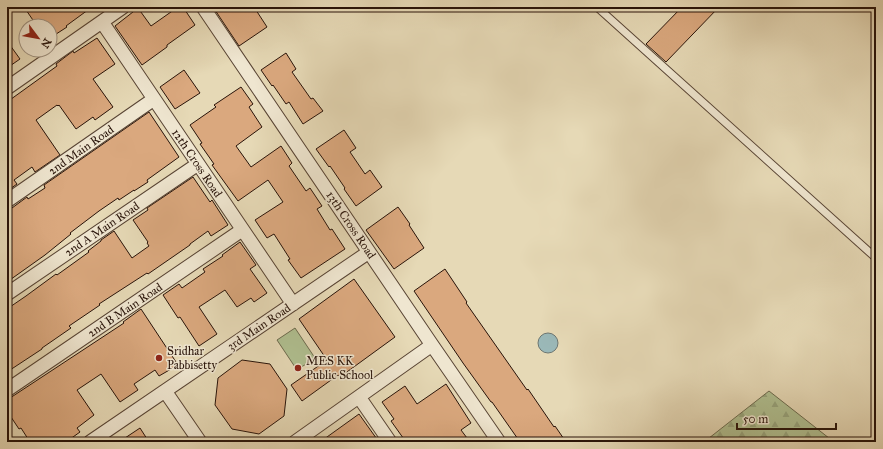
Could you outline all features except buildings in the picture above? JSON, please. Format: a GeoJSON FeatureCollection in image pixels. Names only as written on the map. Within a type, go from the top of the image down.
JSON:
{"type":"FeatureCollection","features":[{"type":"Feature","properties":{"kind":"street"},"geometry":{"type":"LineString","coordinates":[[7,88],[123,7]]}},
{"type":"Feature","properties":{"kind":"street","name":"13th Cross Road"},"geometry":{"type":"LineString","coordinates":[[203,7],[499,442]]}},
{"type":"Feature","properties":{"kind":"street","name":"12th Cross Road"},"geometry":{"type":"LineString","coordinates":[[102,22],[292,304]]}},
{"type":"Feature","properties":{"kind":"street","name":"2nd Main Road"},"geometry":{"type":"LineString","coordinates":[[7,201],[154,99]]}},
{"type":"Feature","properties":{"kind":"street","name":"2nd A Main Road"},"geometry":{"type":"LineString","coordinates":[[7,294],[198,164]]}},
{"type":"Feature","properties":{"kind":"street","name":"2nd B Main Road"},"geometry":{"type":"LineString","coordinates":[[7,390],[242,230]]}},
{"type":"Feature","properties":{"kind":"street","name":"3rd Main Road"},"geometry":{"type":"LineString","coordinates":[[90,442],[369,252]]}},
{"type":"Feature","properties":{"kind":"street"},"geometry":{"type":"LineString","coordinates":[[295,442],[432,345]]}},
{"type":"Feature","properties":{"kind":"street"},"geometry":{"type":"LineString","coordinates":[[165,391],[200,442]]}},
{"type":"Feature","properties":{"kind":"street"},"geometry":{"type":"LineString","coordinates":[[359,397],[390,442]]}},
{"type":"Feature","properties":{"kind":"lane"},"geometry":{"type":"LineString","coordinates":[[597,7],[876,258]]}},
{"type":"Feature","properties":{"kind":"green space"},"geometry":{"type":"Polygon","coordinates":[[[295,328],[315,358],[297,370],[277,340],[295,328]]]}},
{"type":"Feature","properties":{"kind":"green space"},"geometry":{"type":"Polygon","coordinates":[[[769,391],[834,442],[704,442],[769,391]]]}},
{"type":"Feature","properties":{"kind":"water"},"geometry":{"type":"Polygon","coordinates":[[[548,333],[555,336],[558,343],[555,350],[548,353],[541,350],[538,343],[541,336],[548,333]]]}},
{"type":"Feature","properties":{"kind":"place","name":"Sridhar Pabbisetty"},"geometry":{"type":"Point","coordinates":[159,358]}},
{"type":"Feature","properties":{"kind":"place","name":"MES KK Public School"},"geometry":{"type":"Point","coordinates":[298,368]}}]}
